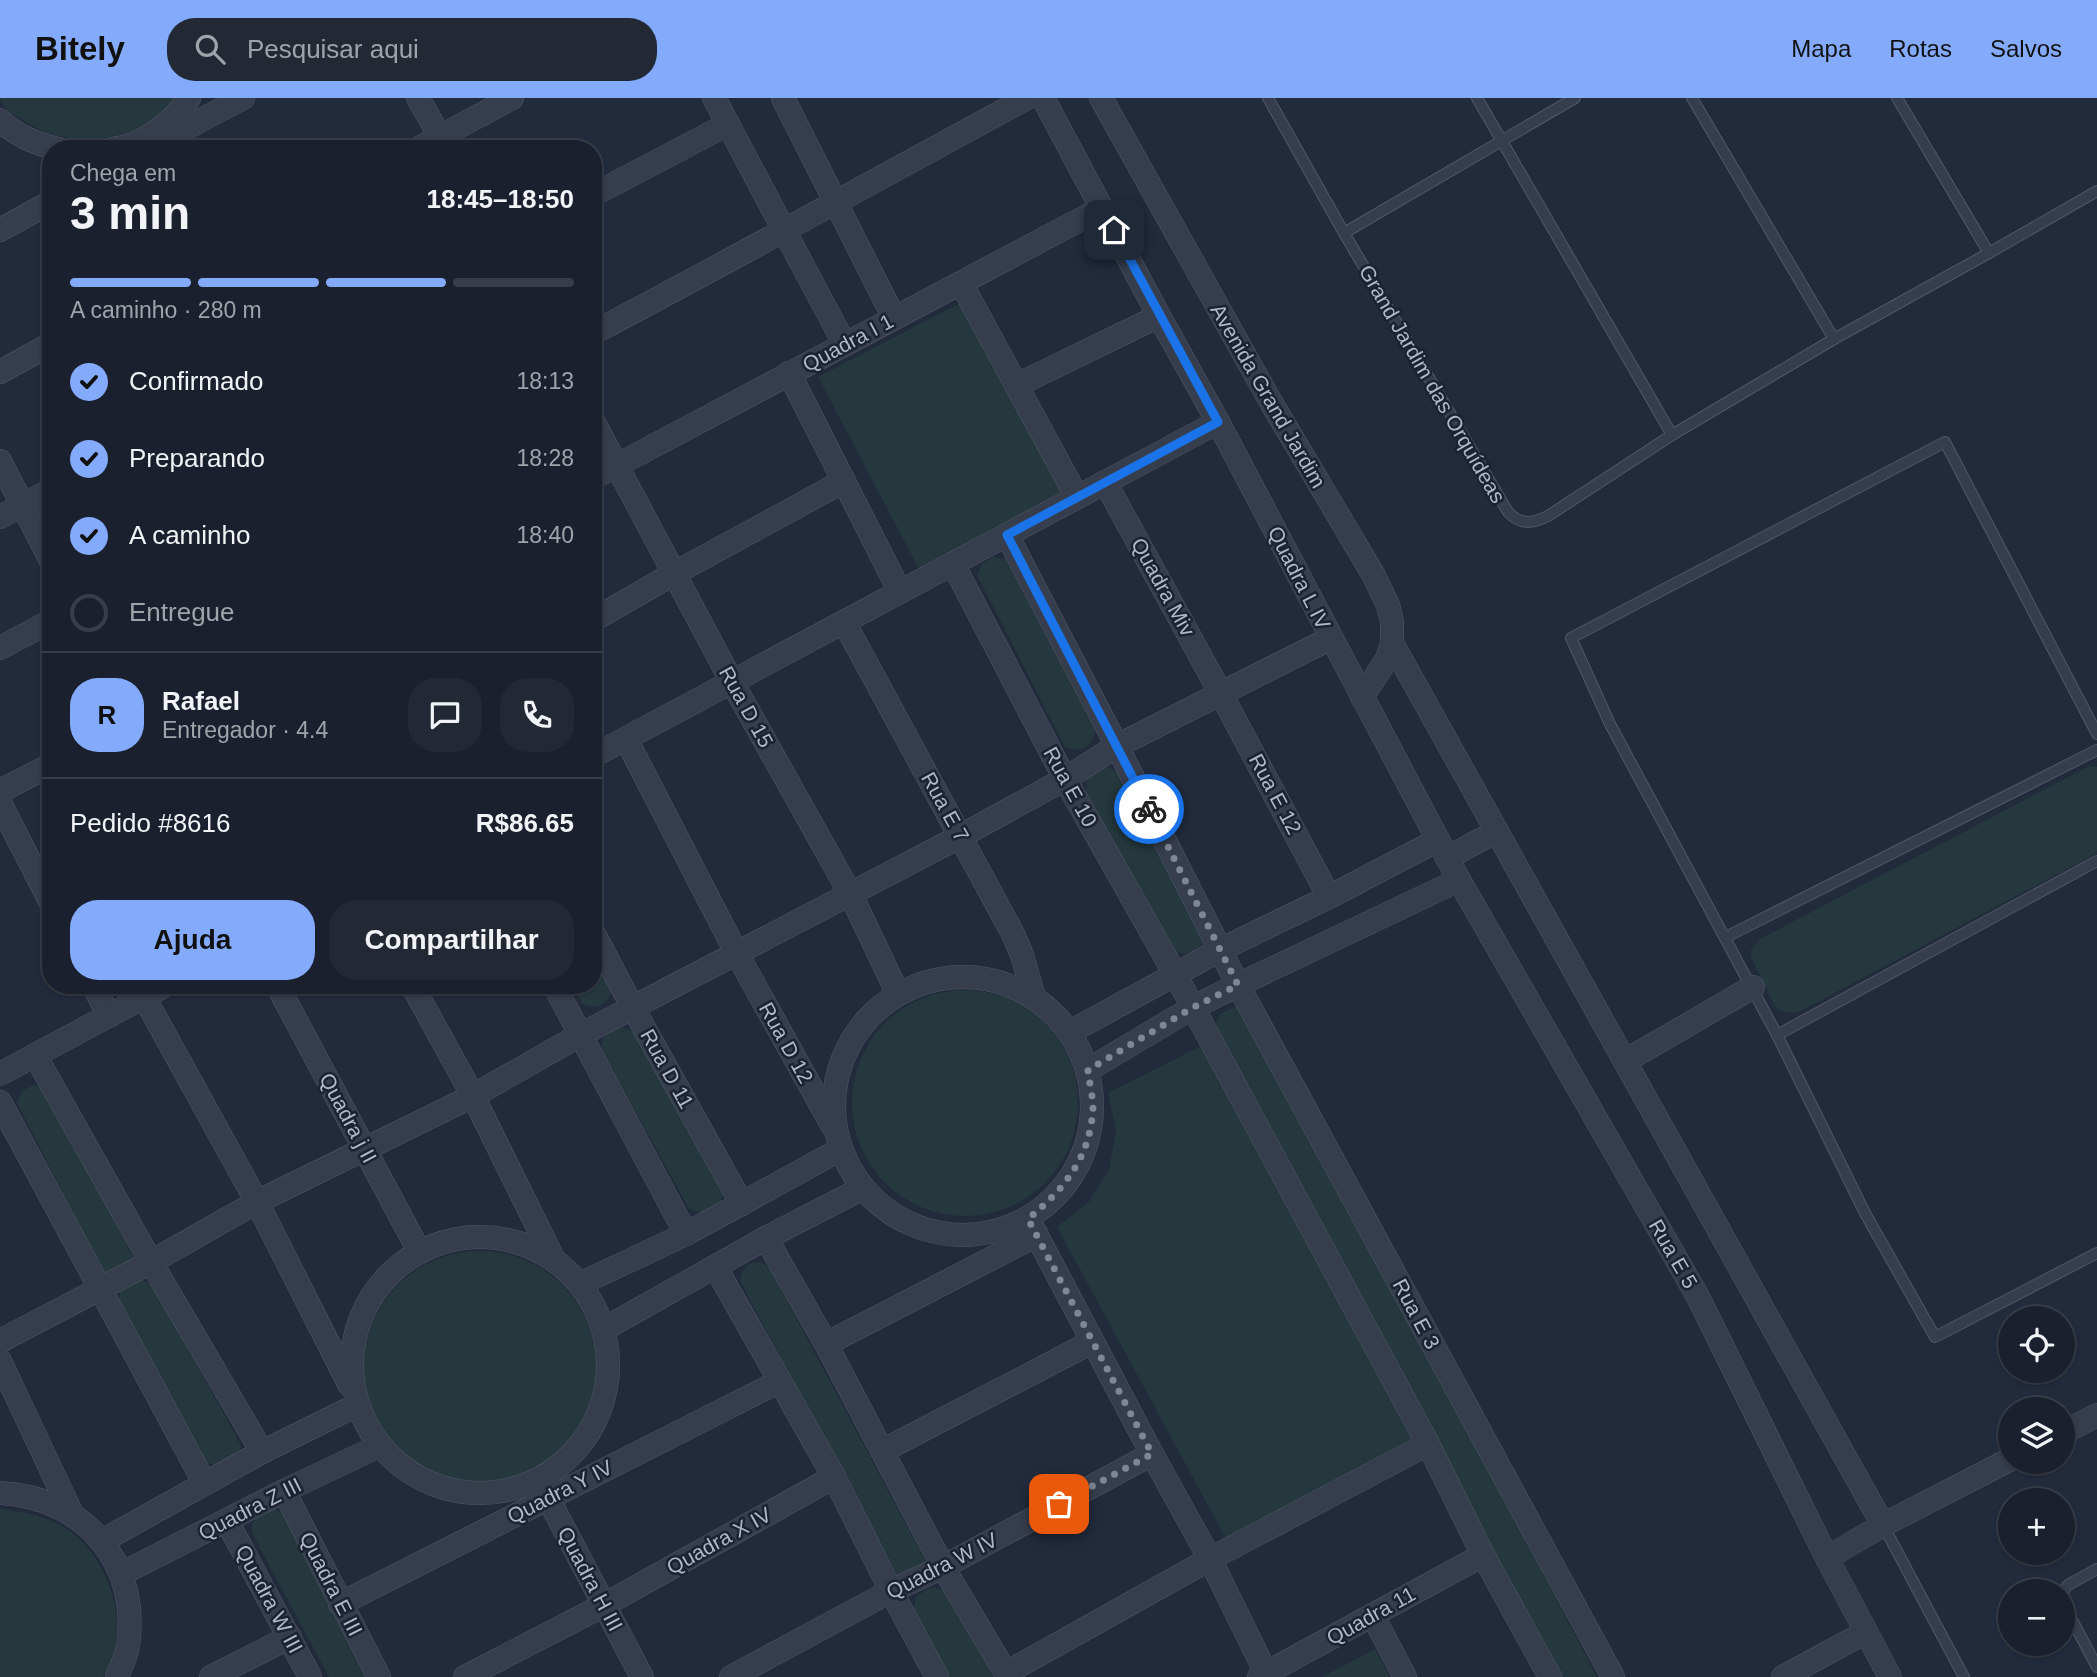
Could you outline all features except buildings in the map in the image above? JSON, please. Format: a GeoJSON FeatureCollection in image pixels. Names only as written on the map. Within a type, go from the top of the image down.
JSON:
{"type":"FeatureCollection","features":[{"type":"Feature","properties":{"kind":"street"},"geometry":{"type":"LineString","coordinates":[[137,140],[243,98]]}},
{"type":"Feature","properties":{"kind":"street"},"geometry":{"type":"LineString","coordinates":[[418,98],[442,140]]}},
{"type":"Feature","properties":{"kind":"street"},"geometry":{"type":"LineString","coordinates":[[446,140],[512,98]]}},
{"type":"Feature","properties":{"kind":"street"},"geometry":{"type":"LineString","coordinates":[[714,98],[845,345]]}},
{"type":"Feature","properties":{"kind":"street"},"geometry":{"type":"LineString","coordinates":[[783,98],[894,318]]}},
{"type":"Feature","properties":{"kind":"street"},"geometry":{"type":"LineString","coordinates":[[602,328],[784,233],[835,202],[1027,98]]}},
{"type":"Feature","properties":{"kind":"street","name":"Quadra L IV"},"geometry":{"type":"LineString","coordinates":[[1043,98],[1218,422],[1443,849]]}},
{"type":"Feature","properties":{"kind":"street","name":"Avenida Grand Jardim"},"geometry":{"type":"LineString","coordinates":[[1101,98],[1272,404],[1373,574],[1388,605],[1392,622],[1392,643]]}},
{"type":"Feature","properties":{"kind":"street"},"geometry":{"type":"LineString","coordinates":[[0,120],[8,128],[42,145]]}},
{"type":"Feature","properties":{"kind":"street"},"geometry":{"type":"LineString","coordinates":[[160,140],[186,122]]}},
{"type":"Feature","properties":{"kind":"street"},"geometry":{"type":"LineString","coordinates":[[602,190],[728,124]]}},
{"type":"Feature","properties":{"kind":"street"},"geometry":{"type":"LineString","coordinates":[[0,230],[42,207]]}},
{"type":"Feature","properties":{"kind":"street","name":"Quadra I 1"},"geometry":{"type":"LineString","coordinates":[[602,473],[1102,208]]}},
{"type":"Feature","properties":{"kind":"street"},"geometry":{"type":"LineString","coordinates":[[961,283],[1077,497]]}},
{"type":"Feature","properties":{"kind":"street"},"geometry":{"type":"LineString","coordinates":[[1017,385],[1159,316]]}},
{"type":"Feature","properties":{"kind":"street"},"geometry":{"type":"LineString","coordinates":[[0,372],[42,349]]}},
{"type":"Feature","properties":{"kind":"street"},"geometry":{"type":"LineString","coordinates":[[789,373],[900,592]]}},
{"type":"Feature","properties":{"kind":"street"},"geometry":{"type":"LineString","coordinates":[[602,751],[1218,422]]}},
{"type":"Feature","properties":{"kind":"street","name":"Rua D 15"},"geometry":{"type":"LineString","coordinates":[[602,439],[850,895],[898,993]]}},
{"type":"Feature","properties":{"kind":"street"},"geometry":{"type":"LineString","coordinates":[[0,461],[42,544]]}},
{"type":"Feature","properties":{"kind":"street"},"geometry":{"type":"LineString","coordinates":[[602,615],[844,481]]}},
{"type":"Feature","properties":{"kind":"street","name":"Quadra Miv"},"geometry":{"type":"LineString","coordinates":[[1105,482],[1220,692]]}},
{"type":"Feature","properties":{"kind":"street"},"geometry":{"type":"LineString","coordinates":[[0,517],[42,495]]}},
{"type":"Feature","properties":{"kind":"street","name":"Rua E 3"},"geometry":{"type":"LineString","coordinates":[[1007,535],[1238,985],[1613,1677]]}},
{"type":"Feature","properties":{"kind":"street","name":"Rua E 10"},"geometry":{"type":"LineString","coordinates":[[953,564],[1065,779],[1175,974],[1550,1677]]}},
{"type":"Feature","properties":{"kind":"street","name":"Rua E 7"},"geometry":{"type":"LineString","coordinates":[[844,622],[1013,934],[1034,997]]}},
{"type":"Feature","properties":{"kind":"street"},"geometry":{"type":"LineString","coordinates":[[0,648],[42,626]]}},
{"type":"Feature","properties":{"kind":"street"},"geometry":{"type":"LineString","coordinates":[[0,1341],[151,1262],[257,1202],[473,1096],[580,1035],[961,836],[1065,779],[1117,746],[1331,638]]}},
{"type":"Feature","properties":{"kind":"street"},"geometry":{"type":"LineString","coordinates":[[1362,697],[1387,659],[1392,643]]}},
{"type":"Feature","properties":{"kind":"street"},"geometry":{"type":"LineString","coordinates":[[1392,643],[1883,1525]]}},
{"type":"Feature","properties":{"kind":"street","name":"Rua E 12"},"geometry":{"type":"LineString","coordinates":[[1220,692],[1329,897]]}},
{"type":"Feature","properties":{"kind":"street","name":"Rua D 12"},"geometry":{"type":"LineString","coordinates":[[626,739],[737,954],[838,1140],[850,1169],[863,1188],[884,1207],[907,1222],[934,1231],[961,1234],[1032,1227]]}},
{"type":"Feature","properties":{"kind":"street"},"geometry":{"type":"LineString","coordinates":[[0,792],[42,770]]}},
{"type":"Feature","properties":{"kind":"street"},"geometry":{"type":"LineString","coordinates":[[0,803],[42,885]]}},
{"type":"Feature","properties":{"kind":"street"},"geometry":{"type":"LineString","coordinates":[[1070,1032],[1220,950],[1329,897],[1443,849],[1497,831]]}},
{"type":"Feature","properties":{"kind":"street","name":"Rua E 5"},"geometry":{"type":"LineString","coordinates":[[1443,849],[1697,1295],[1890,1677]]}},
{"type":"Feature","properties":{"kind":"street"},"geometry":{"type":"LineString","coordinates":[[1088,1070],[1192,1008],[1459,880]]}},
{"type":"Feature","properties":{"kind":"street","name":"Rua D 11"},"geometry":{"type":"LineString","coordinates":[[602,949],[742,1204]]}},
{"type":"Feature","properties":{"kind":"street"},"geometry":{"type":"LineString","coordinates":[[580,1284],[686,1234],[742,1204],[838,1140],[834,1091],[844,1052],[866,1019],[898,993],[943,977],[990,979],[1034,997],[1070,1032],[1088,1070],[1093,1106],[1087,1143],[1072,1176],[1047,1204],[1032,1227],[826,1344]]}},
{"type":"Feature","properties":{"kind":"street"},"geometry":{"type":"LineString","coordinates":[[1625,1060],[1753,988]]}},
{"type":"Feature","properties":{"kind":"street"},"geometry":{"type":"LineString","coordinates":[[98,994],[109,1016]]}},
{"type":"Feature","properties":{"kind":"street"},"geometry":{"type":"LineString","coordinates":[[0,1074],[150,994]]}},
{"type":"Feature","properties":{"kind":"street","name":"Quadra j II"},"geometry":{"type":"LineString","coordinates":[[283,994],[419,1251]]}},
{"type":"Feature","properties":{"kind":"street"},"geometry":{"type":"LineString","coordinates":[[417,994],[473,1096],[554,1260]]}},
{"type":"Feature","properties":{"kind":"street"},"geometry":{"type":"LineString","coordinates":[[559,994],[686,1234]]}},
{"type":"Feature","properties":{"kind":"street"},"geometry":{"type":"LineString","coordinates":[[144,997],[257,1202],[355,1397],[368,1431],[400,1466],[425,1482],[453,1491],[482,1494],[543,1489],[584,1441],[599,1416],[607,1387],[609,1358],[604,1329],[580,1284],[554,1260],[523,1244],[488,1237],[453,1239],[419,1251],[386,1275],[363,1309],[351,1348],[355,1397]]}},
{"type":"Feature","properties":{"kind":"street"},"geometry":{"type":"LineString","coordinates":[[35,1055],[262,1452]]}},
{"type":"Feature","properties":{"kind":"street"},"geometry":{"type":"LineString","coordinates":[[0,1102],[205,1484]]}},
{"type":"Feature","properties":{"kind":"street"},"geometry":{"type":"LineString","coordinates":[[604,1329],[766,1238],[863,1188]]}},
{"type":"Feature","properties":{"kind":"street"},"geometry":{"type":"LineString","coordinates":[[1032,1227],[1210,1559],[1262,1675]]}},
{"type":"Feature","properties":{"kind":"street"},"geometry":{"type":"LineString","coordinates":[[766,1238],[826,1344],[943,1567],[1007,1675],[1210,1559],[1428,1444]]}},
{"type":"Feature","properties":{"kind":"street"},"geometry":{"type":"LineString","coordinates":[[716,1268],[834,1477],[937,1677]]}},
{"type":"Feature","properties":{"kind":"street"},"geometry":{"type":"LineString","coordinates":[[883,1451],[1092,1342]]}},
{"type":"Feature","properties":{"kind":"street"},"geometry":{"type":"LineString","coordinates":[[0,1361],[72,1514]]}},
{"type":"Feature","properties":{"kind":"street","name":"Quadra Y IV"},"geometry":{"type":"LineString","coordinates":[[340,1604],[543,1489],[780,1381]]}},
{"type":"Feature","properties":{"kind":"street"},"geometry":{"type":"LineString","coordinates":[[102,1541],[355,1397]]}},
{"type":"Feature","properties":{"kind":"street"},"geometry":{"type":"LineString","coordinates":[[2075,1427],[2097,1415]]}},
{"type":"Feature","properties":{"kind":"street","name":"Quadra Z III"},"geometry":{"type":"LineString","coordinates":[[121,1574],[379,1446]]}},
{"type":"Feature","properties":{"kind":"street","name":"Quadra W IV"},"geometry":{"type":"LineString","coordinates":[[731,1677],[1152,1454]]}},
{"type":"Feature","properties":{"kind":"street"},"geometry":{"type":"LineString","coordinates":[[1828,1558],[1883,1525],[1998,1466]]}},
{"type":"Feature","properties":{"kind":"street","name":"Quadra X IV"},"geometry":{"type":"LineString","coordinates":[[465,1677],[604,1605],[834,1477]]}},
{"type":"Feature","properties":{"kind":"street","name":"Quadra H III"},"geometry":{"type":"LineString","coordinates":[[543,1489],[642,1677]]}},
{"type":"Feature","properties":{"kind":"street","name":"Quadra E III"},"geometry":{"type":"LineString","coordinates":[[284,1491],[379,1677]]}},
{"type":"Feature","properties":{"kind":"street"},"geometry":{"type":"LineString","coordinates":[[0,1493],[20,1494],[47,1501],[72,1514],[102,1541],[121,1574],[130,1611],[128,1649],[117,1677]]}},
{"type":"Feature","properties":{"kind":"street","name":"Quadra W III"},"geometry":{"type":"LineString","coordinates":[[227,1521],[310,1677]]}},
{"type":"Feature","properties":{"kind":"street","name":"Quadra 11"},"geometry":{"type":"LineString","coordinates":[[1262,1675],[1483,1555]]}},
{"type":"Feature","properties":{"kind":"street"},"geometry":{"type":"LineString","coordinates":[[1373,1616],[1405,1677]]}},
{"type":"Feature","properties":{"kind":"street"},"geometry":{"type":"LineString","coordinates":[[1783,1677],[1866,1632]]}},
{"type":"Feature","properties":{"kind":"street"},"geometry":{"type":"LineString","coordinates":[[211,1677],[290,1637]]}},
{"type":"Feature","properties":{"kind":"lane","name":"Grand Jardim das Orquídeas"},"geometry":{"type":"LineString","coordinates":[[1268,98],[1507,512],[1521,522],[1532,523],[1539,520],[1672,435],[1834,339],[2097,191]]}},
{"type":"Feature","properties":{"kind":"lane"},"geometry":{"type":"LineString","coordinates":[[1477,98],[1672,435]]}},
{"type":"Feature","properties":{"kind":"lane"},"geometry":{"type":"LineString","coordinates":[[1344,233],[1575,98]]}},
{"type":"Feature","properties":{"kind":"lane"},"geometry":{"type":"LineString","coordinates":[[1692,98],[1834,339]]}},
{"type":"Feature","properties":{"kind":"lane"},"geometry":{"type":"LineString","coordinates":[[1897,98],[1989,253]]}},
{"type":"Feature","properties":{"kind":"lane"},"geometry":{"type":"LineString","coordinates":[[2097,734],[1945,442],[1571,638],[1610,724],[1753,988],[1866,1214],[1935,1337],[2097,1253]]}},
{"type":"Feature","properties":{"kind":"lane"},"geometry":{"type":"LineString","coordinates":[[1726,937],[2097,750]]}},
{"type":"Feature","properties":{"kind":"lane"},"geometry":{"type":"LineString","coordinates":[[1777,1035],[2097,861]]}},
{"type":"Feature","properties":{"kind":"lane"},"geometry":{"type":"LineString","coordinates":[[1883,1525],[1964,1677]]}},
{"type":"Feature","properties":{"kind":"lane"},"geometry":{"type":"LineString","coordinates":[[2075,1581],[2097,1569]]}},
{"type":"Feature","properties":{"kind":"lane"},"geometry":{"type":"LineString","coordinates":[[2075,1626],[2097,1667]]}},
{"type":"Feature","properties":{"kind":"green space"},"geometry":{"type":"Polygon","coordinates":[[[0,98],[175,98],[162,112],[128,132],[110,137],[74,139],[39,129],[9,111],[0,98]]]}},
{"type":"Feature","properties":{"kind":"green space"},"geometry":{"type":"Polygon","coordinates":[[[966,300],[1068,494],[920,571],[818,377],[966,300]]]}},
{"type":"Feature","properties":{"kind":"green space"},"geometry":{"type":"Polygon","coordinates":[[[993,557],[1006,559],[1095,731],[1084,748],[1076,750],[1065,747],[977,575],[982,564],[993,557]]]}},
{"type":"Feature","properties":{"kind":"green space"},"geometry":{"type":"Polygon","coordinates":[[[2089,766],[2097,767],[2097,853],[1799,1012],[1785,1012],[1774,1004],[1751,957],[1751,950],[1760,939],[2089,766]]]}},
{"type":"Feature","properties":{"kind":"green space"},"geometry":{"type":"Polygon","coordinates":[[[1102,767],[1119,773],[1206,940],[1195,951],[1182,953],[1172,950],[1086,791],[1087,779],[1102,767]]]}},
{"type":"Feature","properties":{"kind":"green space"},"geometry":{"type":"Polygon","coordinates":[[[602,969],[612,988],[608,998],[602,1005],[593,1007],[582,1004],[577,994],[602,994],[602,969]]]}},
{"type":"Feature","properties":{"kind":"green space"},"geometry":{"type":"Polygon","coordinates":[[[965,990],[987,992],[1008,999],[1028,1009],[1045,1023],[1059,1040],[1069,1060],[1076,1081],[1076,1125],[1069,1146],[1059,1166],[1045,1183],[1028,1197],[1008,1207],[987,1214],[965,1216],[943,1214],[922,1207],[902,1197],[885,1183],[871,1166],[861,1146],[854,1125],[852,1103],[854,1081],[861,1060],[871,1040],[885,1023],[902,1009],[922,999],[943,992],[965,990]]]}},
{"type":"Feature","properties":{"kind":"green space"},"geometry":{"type":"Polygon","coordinates":[[[1234,1007],[1249,1009],[1597,1677],[1552,1677],[1214,1028],[1220,1014],[1234,1007]]]}},
{"type":"Feature","properties":{"kind":"green space"},"geometry":{"type":"Polygon","coordinates":[[[618,1027],[635,1033],[724,1192],[719,1205],[702,1213],[689,1209],[602,1050],[606,1035],[618,1027]]]}},
{"type":"Feature","properties":{"kind":"green space"},"geometry":{"type":"Polygon","coordinates":[[[1203,1045],[1414,1444],[1229,1544],[1057,1227],[1088,1203],[1109,1170],[1116,1131],[1108,1093],[1203,1045]]]}},
{"type":"Feature","properties":{"kind":"green space"},"geometry":{"type":"Polygon","coordinates":[[[33,1085],[46,1087],[134,1259],[105,1275],[17,1103],[22,1091],[33,1085]]]}},
{"type":"Feature","properties":{"kind":"green space"},"geometry":{"type":"Polygon","coordinates":[[[469,1251],[491,1251],[514,1256],[545,1270],[570,1293],[591,1333],[596,1367],[594,1390],[582,1422],[570,1441],[554,1457],[514,1478],[491,1483],[469,1483],[446,1478],[415,1464],[390,1441],[369,1401],[364,1378],[364,1356],[369,1333],[383,1302],[406,1277],[446,1256],[469,1251]]]}},
{"type":"Feature","properties":{"kind":"green space"},"geometry":{"type":"Polygon","coordinates":[[[754,1262],[769,1267],[926,1562],[898,1578],[741,1283],[743,1270],[754,1262]]]}},
{"type":"Feature","properties":{"kind":"green space"},"geometry":{"type":"Polygon","coordinates":[[[141,1279],[152,1285],[241,1445],[239,1452],[218,1466],[205,1462],[119,1303],[120,1291],[141,1279]]]}},
{"type":"Feature","properties":{"kind":"green space"},"geometry":{"type":"Polygon","coordinates":[[[0,1509],[32,1514],[54,1522],[79,1539],[93,1555],[112,1594],[116,1616],[112,1658],[103,1677],[0,1677],[0,1509]]]}},
{"type":"Feature","properties":{"kind":"green space"},"geometry":{"type":"Polygon","coordinates":[[[268,1509],[285,1515],[372,1677],[329,1677],[252,1533],[256,1518],[268,1509]]]}},
{"type":"Feature","properties":{"kind":"green space"},"geometry":{"type":"Polygon","coordinates":[[[934,1587],[947,1592],[993,1677],[948,1677],[913,1610],[916,1597],[934,1587]]]}},
{"type":"Feature","properties":{"kind":"green space"},"geometry":{"type":"Polygon","coordinates":[[[1375,1649],[1390,1677],[1322,1677],[1375,1649]]]}},
{"type":"Feature","properties":{"kind":"way so far"},"geometry":{"type":"LineString","coordinates":[[1059,1504],[1152,1454],[1028,1219],[1047,1204],[1072,1176],[1087,1143],[1093,1106],[1088,1070],[1192,1008],[1238,985],[1149,809]]}},
{"type":"Feature","properties":{"kind":"route"},"geometry":{"type":"LineString","coordinates":[[1114,230],[1218,422],[1007,535],[1149,809]]}}]}
